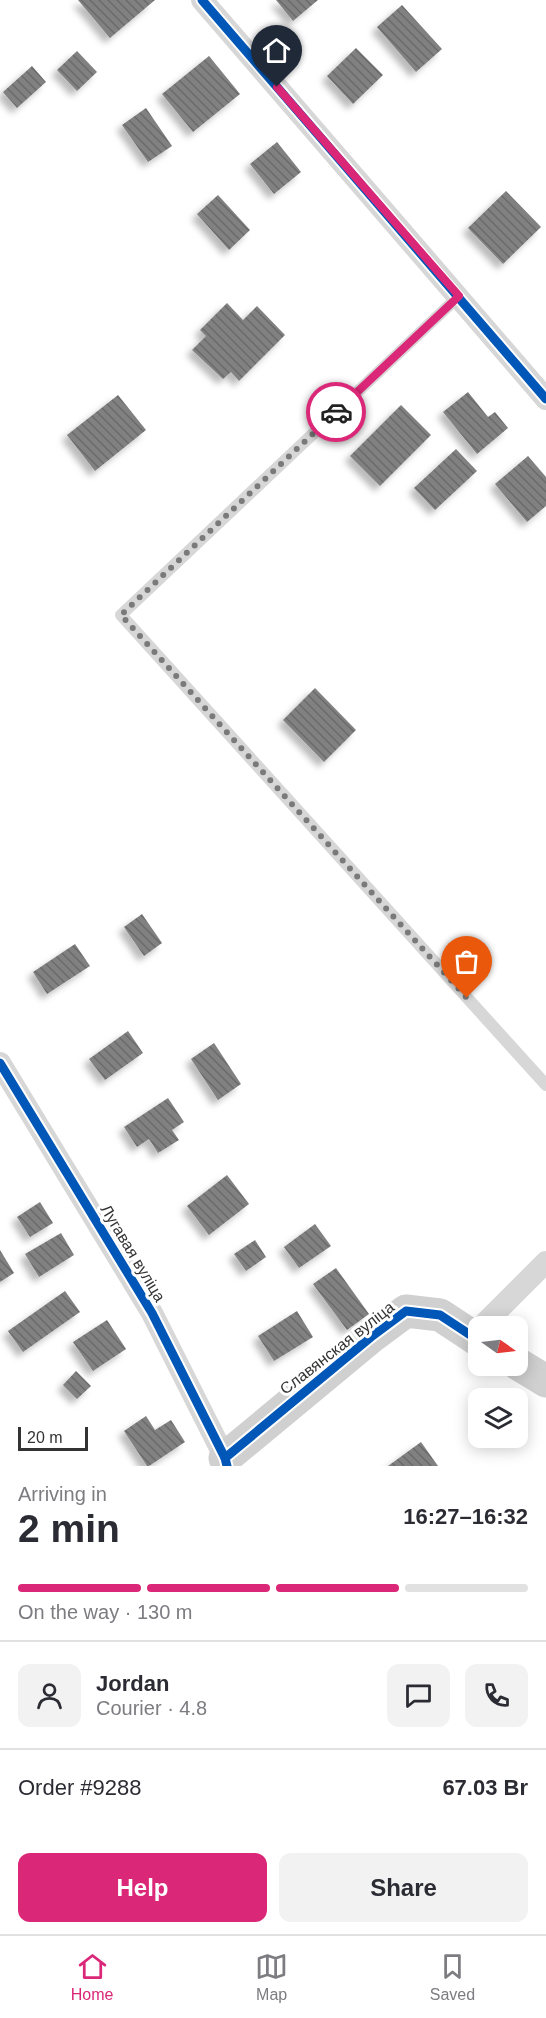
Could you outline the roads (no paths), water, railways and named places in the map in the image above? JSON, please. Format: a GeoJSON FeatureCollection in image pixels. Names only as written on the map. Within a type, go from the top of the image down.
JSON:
{"type":"FeatureCollection","features":[{"type":"Feature","properties":{"kind":"street"},"geometry":{"type":"LineString","coordinates":[[202,0],[546,399]]}},
{"type":"Feature","properties":{"kind":"street","name":"Лугавая вуліца"},"geometry":{"type":"LineString","coordinates":[[0,1063],[152,1313],[226,1462]]}},
{"type":"Feature","properties":{"kind":"street"},"geometry":{"type":"LineString","coordinates":[[494,1316],[546,1262]]}},
{"type":"Feature","properties":{"kind":"street","name":"Славянская вуліца"},"geometry":{"type":"LineString","coordinates":[[226,1462],[371,1337],[406,1311],[440,1315],[468,1328]]}},
{"type":"Feature","properties":{"kind":"street"},"geometry":{"type":"LineString","coordinates":[[528,1370],[546,1381]]}},
{"type":"Feature","properties":{"kind":"lane"},"geometry":{"type":"LineString","coordinates":[[459,296],[121,615],[546,1085]]}}]}
